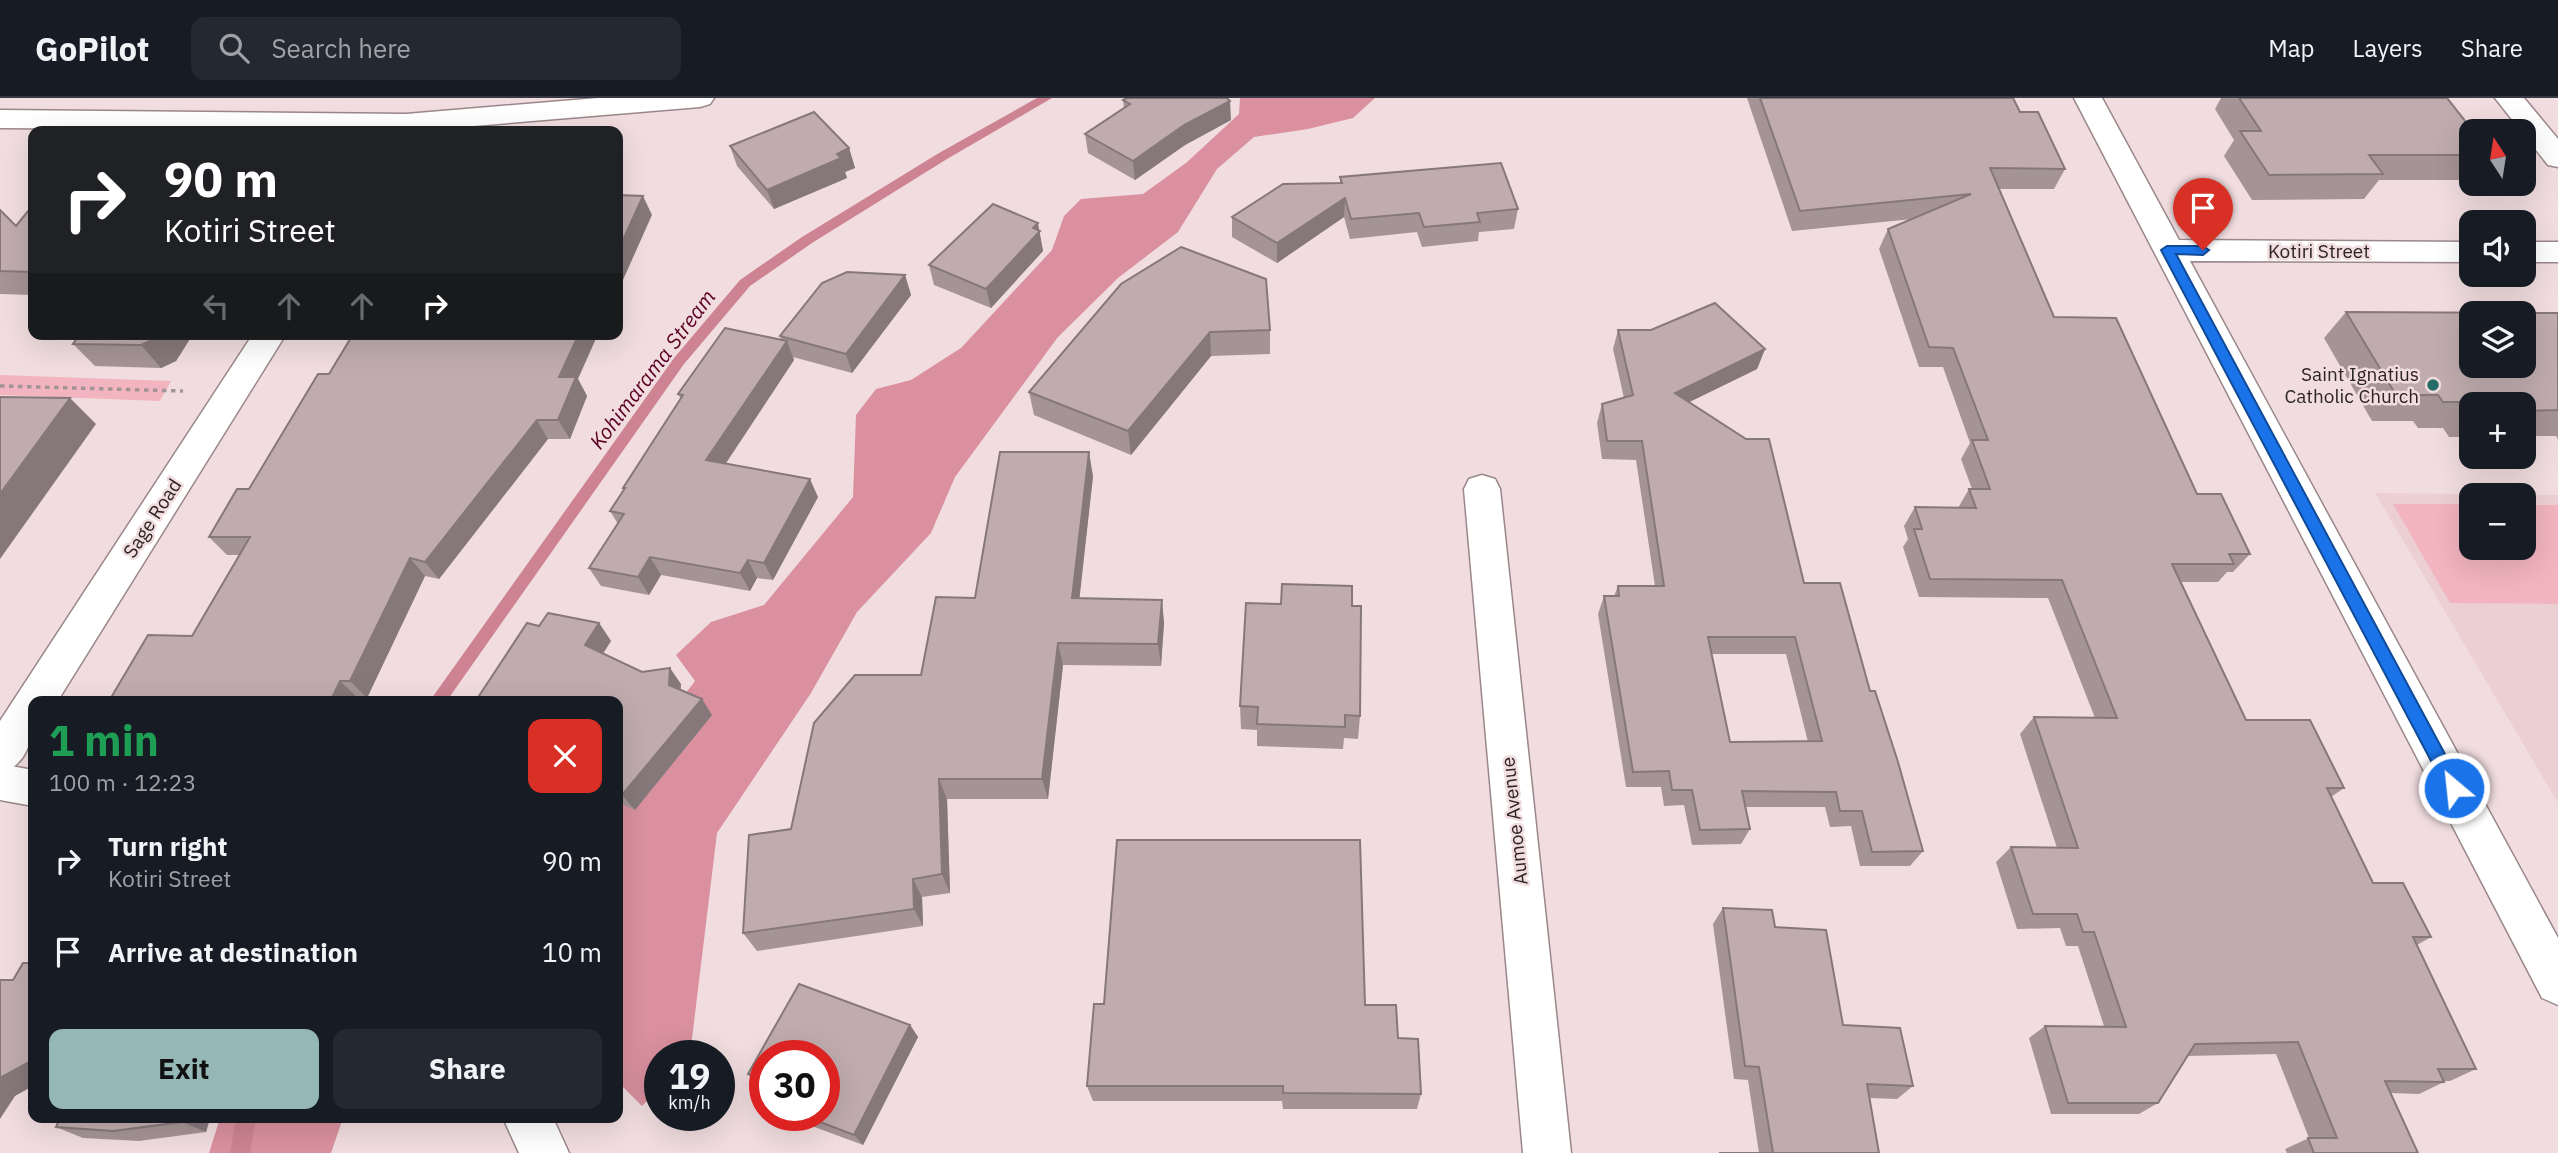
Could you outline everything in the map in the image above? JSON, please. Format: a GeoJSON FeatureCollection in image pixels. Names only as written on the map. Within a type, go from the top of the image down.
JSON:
{"type":"FeatureCollection","features":[{"type":"Feature","properties":{"kind":"street"},"geometry":{"type":"LineString","coordinates":[[413,126],[700,98]]}},
{"type":"Feature","properties":{"kind":"street"},"geometry":{"type":"LineString","coordinates":[[2088,98],[2558,983]]}},
{"type":"Feature","properties":{"kind":"street"},"geometry":{"type":"LineString","coordinates":[[2509,98],[2558,158]]}},
{"type":"Feature","properties":{"kind":"street"},"geometry":{"type":"LineString","coordinates":[[0,118],[358,126]]}},
{"type":"Feature","properties":{"kind":"street","name":"Kotiri Street"},"geometry":{"type":"LineString","coordinates":[[2167,250],[2459,252]]}},
{"type":"Feature","properties":{"kind":"street"},"geometry":{"type":"LineString","coordinates":[[2536,252],[2558,252]]}},
{"type":"Feature","properties":{"kind":"street","name":"Sage Road"},"geometry":{"type":"LineString","coordinates":[[38,696],[266,340]]}},
{"type":"Feature","properties":{"kind":"street","name":"Aumoe Avenue"},"geometry":{"type":"LineString","coordinates":[[1482,489],[1547,1153]]}},
{"type":"Feature","properties":{"kind":"street","name":"Sage Road"},"geometry":{"type":"LineString","coordinates":[[0,756],[28,712]]}},
{"type":"Feature","properties":{"kind":"street"},"geometry":{"type":"LineString","coordinates":[[0,782],[28,787]]}},
{"type":"Feature","properties":{"kind":"street"},"geometry":{"type":"LineString","coordinates":[[530,1123],[545,1153]]}},
{"type":"Feature","properties":{"kind":"path"},"geometry":{"type":"LineString","coordinates":[[0,386],[233,392]]}},
{"type":"Feature","properties":{"kind":"shaded area"},"geometry":{"type":"Polygon","coordinates":[[[1240,98],[1375,98],[1353,118],[1308,129],[1254,137],[1217,169],[1178,232],[1118,278],[1058,337],[955,477],[931,533],[857,612],[811,693],[717,833],[692,1040],[644,1040],[642,1106],[623,1087],[623,775],[695,681],[676,655],[711,622],[764,605],[853,497],[856,415],[876,389],[911,380],[961,348],[1052,250],[1064,216],[1081,199],[1143,194],[1186,163],[1239,114],[1240,98]]]}},
{"type":"Feature","properties":{"kind":"shaded area"},"geometry":{"type":"Polygon","coordinates":[[[0,375],[171,381],[160,401],[0,395],[0,375]]]}},
{"type":"Feature","properties":{"kind":"shaded area"},"geometry":{"type":"Polygon","coordinates":[[[2375,493],[2459,494],[2459,560],[2536,560],[2536,495],[2558,495],[2558,803],[2375,493]]]}},
{"type":"Feature","properties":{"kind":"shaded area"},"geometry":{"type":"Polygon","coordinates":[[[2393,504],[2459,504],[2459,560],[2536,560],[2536,505],[2558,505],[2558,604],[2450,603],[2393,504]]]}},
{"type":"Feature","properties":{"kind":"shaded area"},"geometry":{"type":"Polygon","coordinates":[[[218,1123],[341,1123],[331,1153],[209,1153],[218,1123]]]}},
{"type":"Feature","properties":{"kind":"building"},"geometry":{"type":"Polygon","coordinates":[[[1227,98],[1230,101],[1184,125],[1133,161],[1085,134],[1130,104],[1123,100],[1227,98]]]}},
{"type":"Feature","properties":{"kind":"building"},"geometry":{"type":"Polygon","coordinates":[[[1760,98],[2013,98],[2020,112],[2038,112],[2065,169],[1990,168],[2054,317],[2116,318],[2197,494],[2221,494],[2250,554],[2229,554],[2234,564],[2172,564],[2246,720],[2310,720],[2344,788],[2327,788],[2373,883],[2403,883],[2431,937],[2413,937],[2476,1069],[2438,1069],[2444,1082],[2385,1081],[2418,1153],[2314,1153],[2308,1138],[2337,1138],[2298,1042],[2195,1044],[2158,1103],[2068,1103],[2045,1026],[2126,1027],[2094,932],[2083,932],[2077,914],[2033,914],[2011,847],[2078,848],[2034,717],[2117,718],[2062,580],[1930,579],[1914,529],[1922,529],[1915,507],[1976,508],[1969,489],[1990,489],[1972,440],[1988,440],[1953,348],[1929,347],[1888,229],[1971,194],[1800,211],[1760,98]]]}},
{"type":"Feature","properties":{"kind":"building"},"geometry":{"type":"Polygon","coordinates":[[[2239,98],[2447,98],[2464,119],[2459,119],[2459,155],[2369,155],[2383,174],[2269,175],[2240,131],[2261,131],[2239,98]]]}},
{"type":"Feature","properties":{"kind":"building"},"geometry":{"type":"Polygon","coordinates":[[[814,112],[849,148],[837,154],[841,158],[767,190],[730,146],[814,112]]]}},
{"type":"Feature","properties":{"kind":"building"},"geometry":{"type":"Polygon","coordinates":[[[1501,163],[1518,209],[1477,213],[1480,222],[1424,227],[1419,213],[1351,219],[1345,198],[1277,243],[1232,217],[1283,184],[1342,183],[1340,177],[1501,163]]]}},
{"type":"Feature","properties":{"kind":"building"},"geometry":{"type":"Polygon","coordinates":[[[623,195],[643,196],[623,240],[623,195]]]}},
{"type":"Feature","properties":{"kind":"building"},"geometry":{"type":"Polygon","coordinates":[[[993,204],[1038,223],[1033,228],[1040,231],[986,289],[929,265],[993,204]]]}},
{"type":"Feature","properties":{"kind":"building"},"geometry":{"type":"Polygon","coordinates":[[[0,210],[16,226],[28,211],[28,272],[0,271],[0,210]]]}},
{"type":"Feature","properties":{"kind":"building"},"geometry":{"type":"Polygon","coordinates":[[[1181,247],[1266,279],[1270,330],[1210,332],[1128,431],[1029,392],[1121,284],[1181,247]]]}},
{"type":"Feature","properties":{"kind":"building"},"geometry":{"type":"Polygon","coordinates":[[[847,272],[905,275],[846,354],[780,336],[822,283],[847,272]]]}},
{"type":"Feature","properties":{"kind":"building"},"geometry":{"type":"Polygon","coordinates":[[[1715,303],[1765,349],[1675,393],[1746,439],[1769,439],[1804,583],[1840,583],[1870,691],[1875,691],[1923,851],[1872,852],[1862,811],[1840,811],[1836,792],[1742,791],[1750,829],[1700,830],[1692,790],[1672,790],[1669,771],[1633,772],[1604,596],[1619,596],[1618,586],[1664,586],[1642,441],[1607,441],[1602,404],[1633,395],[1618,330],[1651,330],[1715,303]],[[1708,637],[1730,742],[1822,741],[1795,637],[1708,637]]]}},
{"type":"Feature","properties":{"kind":"building"},"geometry":{"type":"Polygon","coordinates":[[[2346,312],[2459,313],[2459,378],[2536,378],[2536,313],[2558,313],[2558,410],[2536,411],[2536,392],[2459,392],[2459,402],[2443,402],[2438,395],[2396,395],[2346,312]]]}},
{"type":"Feature","properties":{"kind":"building"},"geometry":{"type":"Polygon","coordinates":[[[725,328],[787,341],[706,460],[810,479],[764,563],[748,560],[740,573],[650,557],[638,577],[589,568],[624,514],[610,511],[623,488],[683,395],[678,394],[725,328]]]}},
{"type":"Feature","properties":{"kind":"building"},"geometry":{"type":"Polygon","coordinates":[[[76,340],[152,340],[141,345],[73,344],[76,340]]]}},
{"type":"Feature","properties":{"kind":"building"},"geometry":{"type":"Polygon","coordinates":[[[350,340],[576,340],[559,377],[576,377],[558,420],[537,420],[425,562],[410,558],[350,681],[340,681],[333,696],[112,696],[148,635],[192,636],[250,537],[209,537],[237,489],[249,489],[318,374],[329,374],[350,340]]]}},
{"type":"Feature","properties":{"kind":"building"},"geometry":{"type":"Polygon","coordinates":[[[0,397],[70,398],[0,494],[0,397]]]}},
{"type":"Feature","properties":{"kind":"building"},"geometry":{"type":"Polygon","coordinates":[[[1000,452],[1089,452],[1072,598],[1162,600],[1158,644],[1058,643],[1042,779],[939,779],[942,874],[913,879],[914,909],[743,933],[749,835],[791,829],[814,723],[855,675],[921,675],[936,597],[975,598],[1000,452]]]}},
{"type":"Feature","properties":{"kind":"building"},"geometry":{"type":"Polygon","coordinates":[[[1282,584],[1352,586],[1352,606],[1361,606],[1360,716],[1345,715],[1345,727],[1257,724],[1258,707],[1240,706],[1246,603],[1281,604],[1282,584]]]}},
{"type":"Feature","properties":{"kind":"building"},"geometry":{"type":"Polygon","coordinates":[[[548,613],[599,623],[585,645],[642,672],[670,668],[669,685],[702,699],[623,794],[623,696],[479,696],[527,623],[539,626],[548,613]]]}},
{"type":"Feature","properties":{"kind":"building"},"geometry":{"type":"Polygon","coordinates":[[[1117,840],[1360,840],[1365,1005],[1396,1005],[1398,1038],[1418,1039],[1421,1094],[1283,1093],[1283,1086],[1087,1086],[1094,1004],[1104,1004],[1117,840]]]}},
{"type":"Feature","properties":{"kind":"building"},"geometry":{"type":"Polygon","coordinates":[[[1723,908],[1772,910],[1775,927],[1826,930],[1843,1025],[1900,1028],[1913,1086],[1867,1084],[1879,1153],[1773,1153],[1759,1067],[1745,1066],[1723,908]]]}},
{"type":"Feature","properties":{"kind":"building"},"geometry":{"type":"Polygon","coordinates":[[[23,963],[28,963],[28,1063],[0,1078],[0,980],[13,980],[23,963]]]}},
{"type":"Feature","properties":{"kind":"building"},"geometry":{"type":"Polygon","coordinates":[[[799,984],[910,1025],[854,1135],[840,1130],[840,1040],[767,1040],[799,984]]]}},
{"type":"Feature","properties":{"kind":"building"},"geometry":{"type":"Polygon","coordinates":[[[58,1123],[174,1123],[113,1131],[56,1127],[58,1123]]]}},
{"type":"Feature","properties":{"kind":"waterway","name":"Kohimarama Stream"},"geometry":{"type":"LineString","coordinates":[[441,696],[679,361],[745,283],[807,240],[943,156],[1046,98]]}},
{"type":"Feature","properties":{"kind":"waterway","name":"Kohimarama Stream"},"geometry":{"type":"LineString","coordinates":[[240,1153],[245,1123]]}},
{"type":"Feature","properties":{"kind":"place","name":"Saint Ignatius Catholic Church"},"geometry":{"type":"Point","coordinates":[2433,385]}},
{"type":"Feature","properties":{"kind":"route"},"geometry":{"type":"LineString","coordinates":[[2203,250],[2167,250],[2454,788]]}}]}
